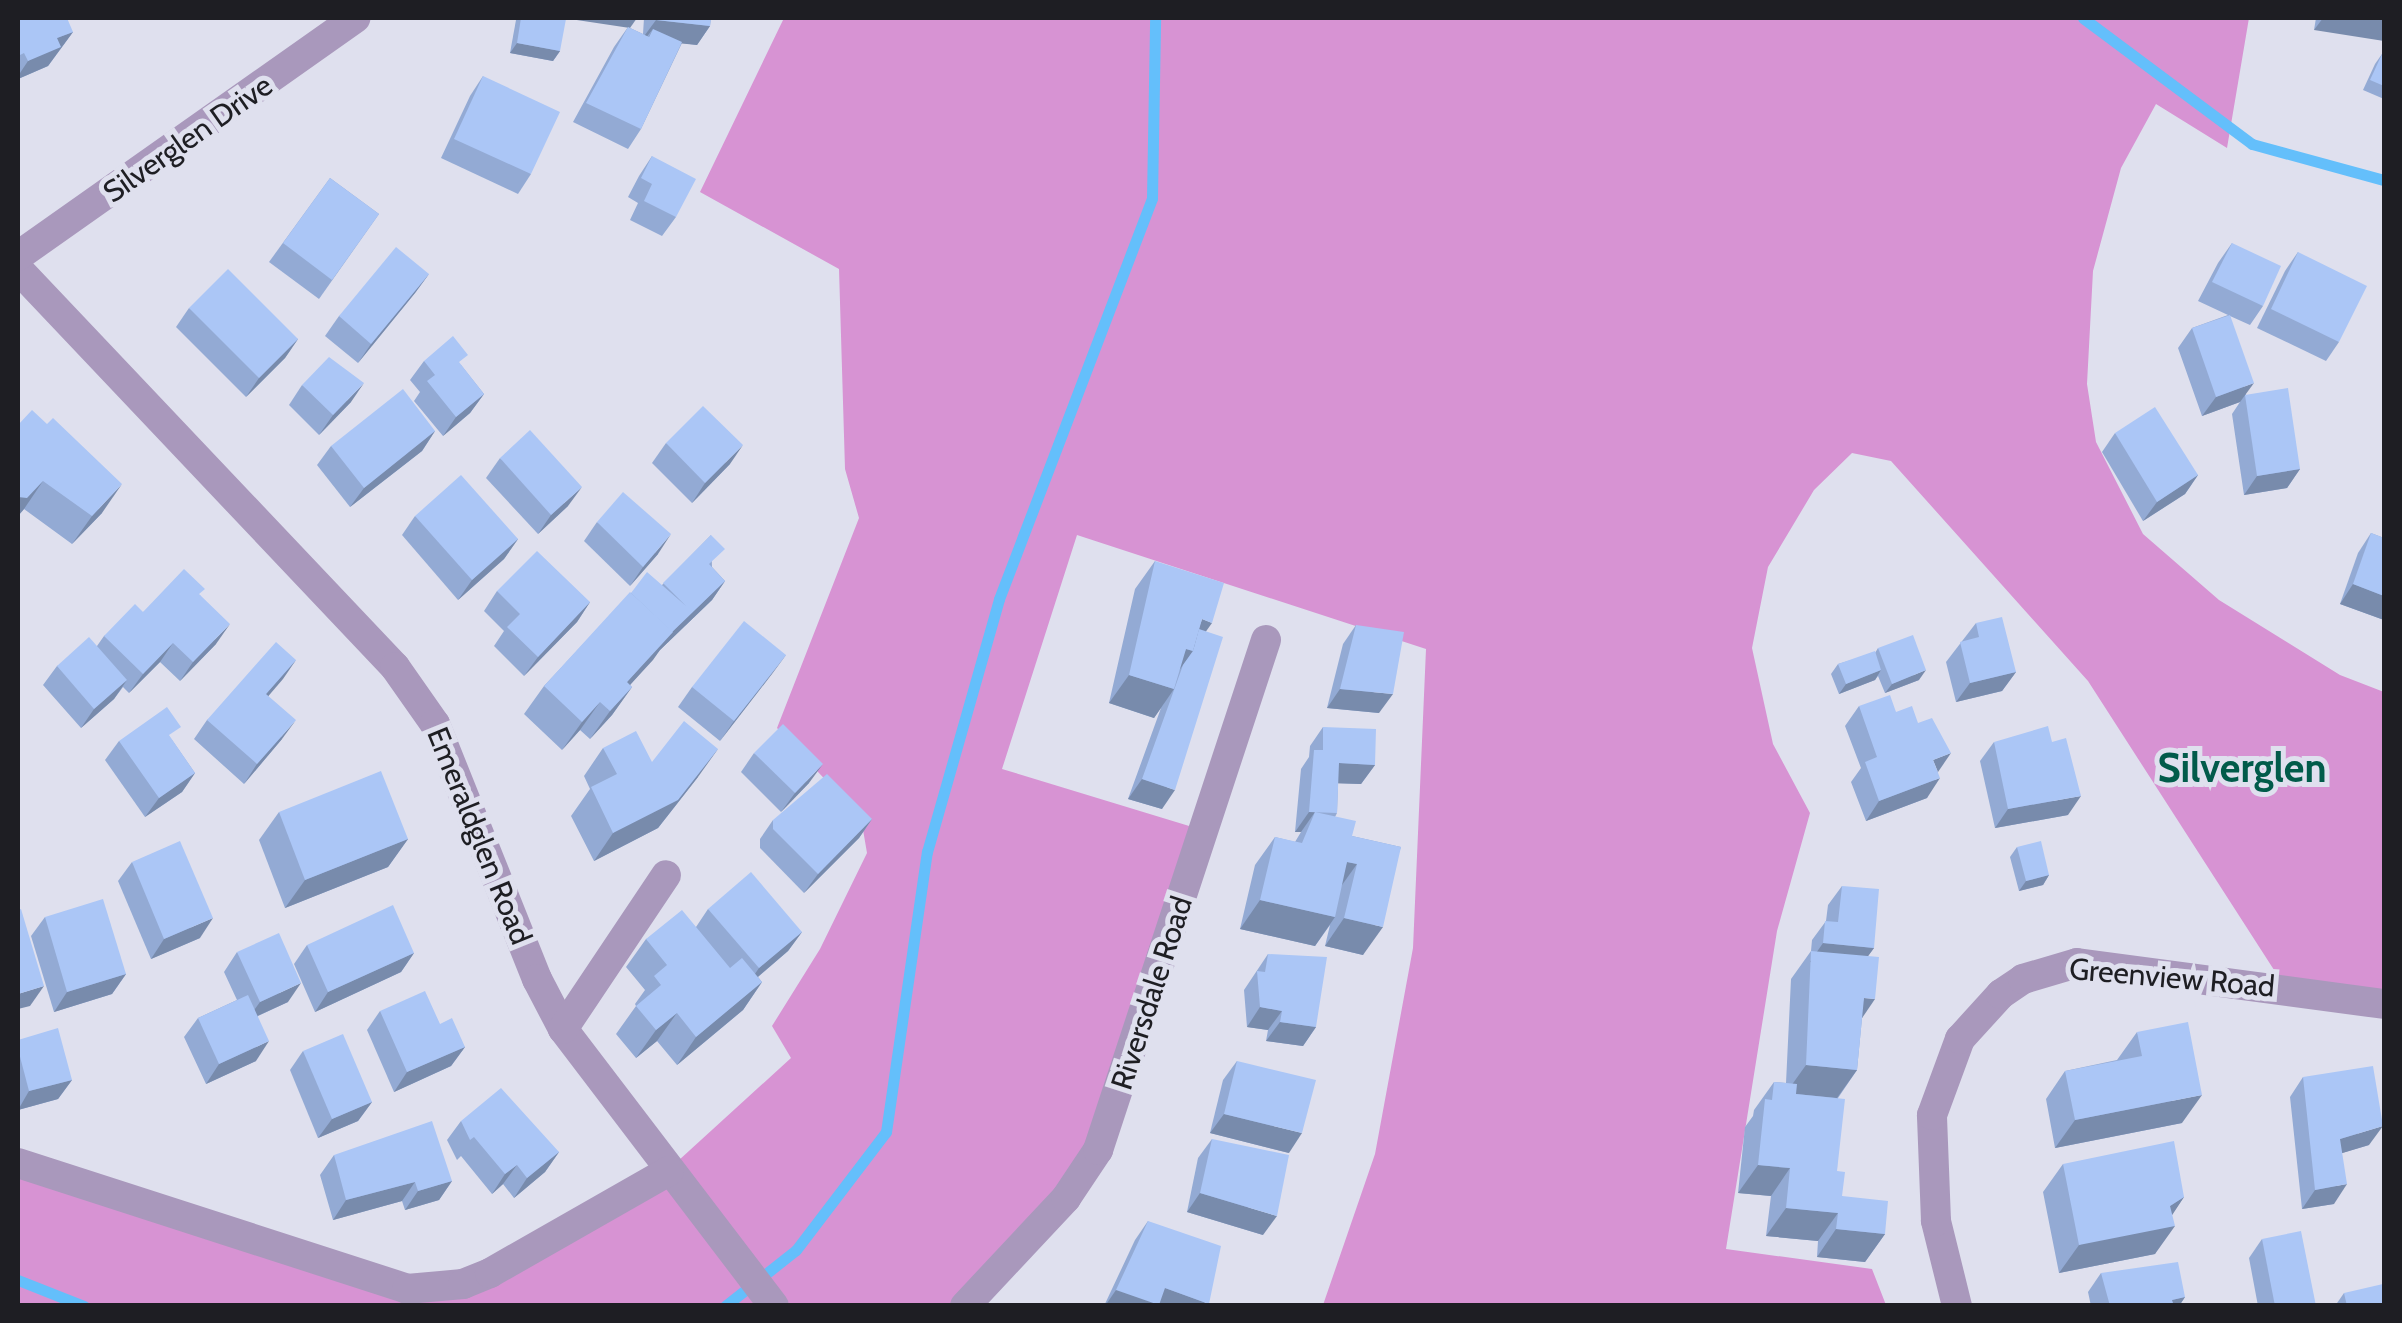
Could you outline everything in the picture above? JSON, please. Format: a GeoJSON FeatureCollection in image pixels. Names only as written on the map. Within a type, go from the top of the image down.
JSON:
{"type":"FeatureCollection","features":[{"type":"Feature","properties":{"kind":"street","name":"Silverglen Drive"},"geometry":{"type":"LineString","coordinates":[[18,256],[356,18]]}},
{"type":"Feature","properties":{"kind":"street","name":"Emeraldglen Road"},"geometry":{"type":"LineString","coordinates":[[18,269],[396,667],[435,724],[537,980],[564,1029],[774,1306]]}},
{"type":"Feature","properties":{"kind":"street","name":"Riversdale Road"},"geometry":{"type":"LineString","coordinates":[[965,1306],[1066,1198],[1098,1150],[1266,640]]}},
{"type":"Feature","properties":{"kind":"street"},"geometry":{"type":"LineString","coordinates":[[564,1029],[666,875]]}},
{"type":"Feature","properties":{"kind":"street","name":"Greenview Road"},"geometry":{"type":"LineString","coordinates":[[1957,1306],[1936,1221],[1932,1115],[1960,1039],[2012,986],[2077,963],[2384,1004]]}},
{"type":"Feature","properties":{"kind":"street"},"geometry":{"type":"LineString","coordinates":[[18,1163],[407,1288],[463,1284],[490,1273],[668,1171]]}},
{"type":"Feature","properties":{"kind":"shaded area"},"geometry":{"type":"Polygon","coordinates":[[[784,18],[2249,18],[2227,148],[2156,104],[2121,168],[2093,271],[2087,384],[2096,442],[2143,534],[2219,600],[2340,675],[2384,692],[2384,1002],[2285,987],[2088,681],[1891,461],[1852,453],[1814,490],[1768,567],[1752,648],[1773,744],[1810,813],[1777,931],[1726,1249],[1872,1269],[1886,1305],[1323,1305],[1375,1154],[1413,948],[1426,649],[1077,535],[1002,769],[1199,829],[1100,1139],[960,1305],[18,1305],[18,1164],[438,1287],[667,1171],[791,1058],[772,1026],[820,949],[867,853],[861,818],[777,728],[859,518],[845,469],[839,269],[700,192],[784,18]]]}},
{"type":"Feature","properties":{"kind":"building"},"geometry":{"type":"Polygon","coordinates":[[[18,18],[67,18],[73,32],[57,38],[61,47],[28,61],[24,53],[18,56],[18,18]]]}},
{"type":"Feature","properties":{"kind":"building"},"geometry":{"type":"Polygon","coordinates":[[[521,18],[566,19],[560,51],[517,43],[521,18]]]}},
{"type":"Feature","properties":{"kind":"building"},"geometry":{"type":"Polygon","coordinates":[[[656,18],[711,18],[710,26],[656,18]]]}},
{"type":"Feature","properties":{"kind":"building"},"geometry":{"type":"Polygon","coordinates":[[[628,27],[649,37],[653,29],[682,42],[641,129],[586,103],[628,27]]]}},
{"type":"Feature","properties":{"kind":"building"},"geometry":{"type":"Polygon","coordinates":[[[2384,56],[2384,86],[2370,80],[2384,56]]]}},
{"type":"Feature","properties":{"kind":"building"},"geometry":{"type":"Polygon","coordinates":[[[483,76],[560,112],[531,174],[454,139],[483,76]]]}},
{"type":"Feature","properties":{"kind":"building"},"geometry":{"type":"Polygon","coordinates":[[[652,156],[696,179],[676,217],[644,201],[652,184],[641,178],[652,156]]]}},
{"type":"Feature","properties":{"kind":"building"},"geometry":{"type":"Polygon","coordinates":[[[330,178],[379,214],[332,280],[283,243],[330,178]]]}},
{"type":"Feature","properties":{"kind":"building"},"geometry":{"type":"Polygon","coordinates":[[[2232,243],[2281,266],[2263,306],[2212,282],[2232,243]]]}},
{"type":"Feature","properties":{"kind":"building"},"geometry":{"type":"Polygon","coordinates":[[[396,247],[429,274],[371,344],[339,316],[396,247]]]}},
{"type":"Feature","properties":{"kind":"building"},"geometry":{"type":"Polygon","coordinates":[[[2298,252],[2367,286],[2339,342],[2271,309],[2298,252]]]}},
{"type":"Feature","properties":{"kind":"building"},"geometry":{"type":"Polygon","coordinates":[[[228,269],[298,339],[259,378],[189,308],[228,269]]]}},
{"type":"Feature","properties":{"kind":"building"},"geometry":{"type":"Polygon","coordinates":[[[2230,315],[2254,383],[2216,397],[2192,328],[2230,315]]]}},
{"type":"Feature","properties":{"kind":"building"},"geometry":{"type":"Polygon","coordinates":[[[453,336],[468,355],[459,362],[484,394],[456,417],[427,381],[435,375],[424,361],[453,336]]]}},
{"type":"Feature","properties":{"kind":"building"},"geometry":{"type":"Polygon","coordinates":[[[329,357],[364,383],[333,415],[302,385],[329,357]]]}},
{"type":"Feature","properties":{"kind":"building"},"geometry":{"type":"Polygon","coordinates":[[[2288,388],[2300,469],[2257,476],[2245,395],[2288,388]]]}},
{"type":"Feature","properties":{"kind":"building"},"geometry":{"type":"Polygon","coordinates":[[[403,389],[435,431],[364,488],[331,446],[403,389]]]}},
{"type":"Feature","properties":{"kind":"building"},"geometry":{"type":"Polygon","coordinates":[[[703,406],[743,445],[705,483],[666,443],[703,406]]]}},
{"type":"Feature","properties":{"kind":"building"},"geometry":{"type":"Polygon","coordinates":[[[2155,407],[2198,475],[2157,502],[2115,433],[2155,407]]]}},
{"type":"Feature","properties":{"kind":"building"},"geometry":{"type":"Polygon","coordinates":[[[32,410],[47,424],[53,418],[122,484],[92,516],[43,481],[27,498],[18,497],[18,425],[32,410]]]}},
{"type":"Feature","properties":{"kind":"building"},"geometry":{"type":"Polygon","coordinates":[[[530,430],[582,487],[551,515],[500,458],[530,430]]]}},
{"type":"Feature","properties":{"kind":"building"},"geometry":{"type":"Polygon","coordinates":[[[461,475],[518,539],[472,580],[415,516],[461,475]]]}},
{"type":"Feature","properties":{"kind":"building"},"geometry":{"type":"Polygon","coordinates":[[[623,492],[671,534],[643,567],[597,522],[623,492]]]}},
{"type":"Feature","properties":{"kind":"building"},"geometry":{"type":"Polygon","coordinates":[[[2371,533],[2384,538],[2384,596],[2353,584],[2371,533]]]}},
{"type":"Feature","properties":{"kind":"building"},"geometry":{"type":"Polygon","coordinates":[[[711,535],[725,549],[709,564],[725,581],[672,632],[631,593],[647,572],[686,606],[663,583],[711,535]]]}},
{"type":"Feature","properties":{"kind":"building"},"geometry":{"type":"Polygon","coordinates":[[[537,551],[590,602],[538,657],[507,627],[520,614],[497,591],[537,551]]]}},
{"type":"Feature","properties":{"kind":"building"},"geometry":{"type":"Polygon","coordinates":[[[1155,561],[1224,583],[1212,623],[1202,619],[1193,651],[1186,649],[1174,689],[1129,675],[1155,561]]]}},
{"type":"Feature","properties":{"kind":"building"},"geometry":{"type":"Polygon","coordinates":[[[184,569],[205,589],[199,594],[230,624],[193,662],[173,643],[143,674],[104,636],[135,604],[143,612],[184,569]]]}},
{"type":"Feature","properties":{"kind":"building"},"geometry":{"type":"Polygon","coordinates":[[[630,592],[673,632],[627,682],[632,687],[610,711],[600,702],[582,722],[544,686],[630,592]]]}},
{"type":"Feature","properties":{"kind":"building"},"geometry":{"type":"Polygon","coordinates":[[[2002,617],[2016,672],[1970,683],[1960,642],[1979,637],[1976,623],[2002,617]]]}},
{"type":"Feature","properties":{"kind":"building"},"geometry":{"type":"Polygon","coordinates":[[[744,621],[786,655],[734,721],[692,687],[744,621]]]}},
{"type":"Feature","properties":{"kind":"building"},"geometry":{"type":"Polygon","coordinates":[[[1356,625],[1404,632],[1393,694],[1340,689],[1356,625]]]}},
{"type":"Feature","properties":{"kind":"building"},"geometry":{"type":"Polygon","coordinates":[[[1199,629],[1223,637],[1175,790],[1142,779],[1199,629]]]}},
{"type":"Feature","properties":{"kind":"building"},"geometry":{"type":"Polygon","coordinates":[[[1913,635],[1926,670],[1892,684],[1878,648],[1913,635]]]}},
{"type":"Feature","properties":{"kind":"building"},"geometry":{"type":"Polygon","coordinates":[[[89,637],[127,680],[94,709],[57,666],[89,637]]]}},
{"type":"Feature","properties":{"kind":"building"},"geometry":{"type":"Polygon","coordinates":[[[276,642],[296,660],[266,694],[296,720],[257,764],[207,720],[276,642]]]}},
{"type":"Feature","properties":{"kind":"building"},"geometry":{"type":"Polygon","coordinates":[[[1875,651],[1881,670],[1846,684],[1838,664],[1875,651]]]}},
{"type":"Feature","properties":{"kind":"building"},"geometry":{"type":"Polygon","coordinates":[[[1890,695],[1896,712],[1912,706],[1918,723],[1932,718],[1951,753],[1933,760],[1940,778],[1879,801],[1865,762],[1877,757],[1859,706],[1890,695]]]}},
{"type":"Feature","properties":{"kind":"building"},"geometry":{"type":"Polygon","coordinates":[[[167,707],[181,727],[169,735],[195,773],[159,798],[119,741],[167,707]]]}},
{"type":"Feature","properties":{"kind":"building"},"geometry":{"type":"Polygon","coordinates":[[[684,721],[718,749],[678,800],[613,833],[591,787],[617,774],[603,748],[636,731],[652,762],[684,721]]]}},
{"type":"Feature","properties":{"kind":"building"},"geometry":{"type":"Polygon","coordinates":[[[783,724],[823,764],[795,793],[754,753],[783,724]]]}},
{"type":"Feature","properties":{"kind":"building"},"geometry":{"type":"Polygon","coordinates":[[[2048,726],[2052,742],[2066,738],[2081,796],[2008,809],[1994,742],[2048,726]]]}},
{"type":"Feature","properties":{"kind":"building"},"geometry":{"type":"Polygon","coordinates":[[[1323,727],[1376,729],[1375,765],[1339,763],[1337,813],[1309,812],[1314,750],[1323,750],[1323,727]]]}},
{"type":"Feature","properties":{"kind":"building"},"geometry":{"type":"Polygon","coordinates":[[[381,771],[408,839],[305,880],[279,812],[381,771]]]}},
{"type":"Feature","properties":{"kind":"building"},"geometry":{"type":"Polygon","coordinates":[[[827,774],[872,819],[818,874],[773,829],[773,820],[827,774]]]}},
{"type":"Feature","properties":{"kind":"building"},"geometry":{"type":"Polygon","coordinates":[[[1315,812],[1356,821],[1352,836],[1401,847],[1383,927],[1344,918],[1357,864],[1347,862],[1335,917],[1260,900],[1275,837],[1302,843],[1315,812]]]}},
{"type":"Feature","properties":{"kind":"building"},"geometry":{"type":"Polygon","coordinates":[[[180,841],[213,918],[164,939],[132,862],[180,841]]]}},
{"type":"Feature","properties":{"kind":"building"},"geometry":{"type":"Polygon","coordinates":[[[2041,841],[2049,875],[2026,881],[2017,847],[2041,841]]]}},
{"type":"Feature","properties":{"kind":"building"},"geometry":{"type":"Polygon","coordinates":[[[751,872],[802,932],[759,968],[708,909],[751,872]]]}},
{"type":"Feature","properties":{"kind":"building"},"geometry":{"type":"Polygon","coordinates":[[[1842,886],[1879,889],[1874,948],[1823,943],[1825,921],[1838,922],[1842,886]]]}},
{"type":"Feature","properties":{"kind":"building"},"geometry":{"type":"Polygon","coordinates":[[[103,899],[126,974],[67,992],[45,917],[103,899]]]}},
{"type":"Feature","properties":{"kind":"building"},"geometry":{"type":"Polygon","coordinates":[[[393,905],[414,953],[328,992],[307,945],[393,905]]]}},
{"type":"Feature","properties":{"kind":"building"},"geometry":{"type":"Polygon","coordinates":[[[21,909],[44,986],[18,994],[18,910],[21,909]]]}},
{"type":"Feature","properties":{"kind":"building"},"geometry":{"type":"Polygon","coordinates":[[[682,910],[730,968],[742,958],[762,982],[696,1037],[677,1013],[656,1030],[636,1006],[661,985],[654,976],[667,965],[646,939],[682,910]]]}},
{"type":"Feature","properties":{"kind":"building"},"geometry":{"type":"Polygon","coordinates":[[[279,933],[301,983],[260,1002],[237,952],[279,933]]]}},
{"type":"Feature","properties":{"kind":"building"},"geometry":{"type":"Polygon","coordinates":[[[1811,951],[1879,957],[1875,999],[1864,998],[1857,1070],[1806,1065],[1811,951]]]}},
{"type":"Feature","properties":{"kind":"building"},"geometry":{"type":"Polygon","coordinates":[[[1268,954],[1327,957],[1316,1027],[1280,1022],[1282,1011],[1260,1007],[1257,971],[1265,972],[1268,954]]]}},
{"type":"Feature","properties":{"kind":"building"},"geometry":{"type":"Polygon","coordinates":[[[425,991],[440,1024],[452,1018],[465,1047],[407,1072],[380,1011],[425,991]]]}},
{"type":"Feature","properties":{"kind":"building"},"geometry":{"type":"Polygon","coordinates":[[[248,995],[269,1041],[219,1064],[198,1018],[248,995]]]}},
{"type":"Feature","properties":{"kind":"building"},"geometry":{"type":"Polygon","coordinates":[[[2188,1022],[2202,1095],[2075,1120],[2065,1071],[2142,1056],[2137,1032],[2188,1022]]]}},
{"type":"Feature","properties":{"kind":"building"},"geometry":{"type":"Polygon","coordinates":[[[58,1028],[72,1080],[29,1091],[18,1040],[58,1028]]]}},
{"type":"Feature","properties":{"kind":"building"},"geometry":{"type":"Polygon","coordinates":[[[343,1034],[372,1102],[332,1119],[303,1051],[343,1034]]]}},
{"type":"Feature","properties":{"kind":"building"},"geometry":{"type":"Polygon","coordinates":[[[1237,1061],[1316,1080],[1302,1133],[1224,1114],[1237,1061]]]}},
{"type":"Feature","properties":{"kind":"building"},"geometry":{"type":"Polygon","coordinates":[[[2373,1066],[2383,1126],[2340,1139],[2347,1184],[2315,1190],[2303,1077],[2373,1066]]]}},
{"type":"Feature","properties":{"kind":"building"},"geometry":{"type":"Polygon","coordinates":[[[1774,1082],[1797,1084],[1796,1094],[1845,1099],[1837,1171],[1845,1172],[1842,1196],[1888,1201],[1885,1234],[1836,1229],[1838,1213],[1786,1208],[1790,1168],[1758,1165],[1765,1099],[1772,1100],[1774,1082]]]}},
{"type":"Feature","properties":{"kind":"building"},"geometry":{"type":"Polygon","coordinates":[[[501,1088],[559,1152],[527,1178],[517,1165],[505,1174],[474,1137],[470,1140],[461,1121],[501,1088]]]}},
{"type":"Feature","properties":{"kind":"building"},"geometry":{"type":"Polygon","coordinates":[[[432,1121],[452,1181],[418,1191],[415,1182],[346,1200],[334,1155],[432,1121]]]}},
{"type":"Feature","properties":{"kind":"building"},"geometry":{"type":"Polygon","coordinates":[[[1212,1139],[1289,1155],[1277,1216],[1200,1193],[1212,1139]]]}},
{"type":"Feature","properties":{"kind":"building"},"geometry":{"type":"Polygon","coordinates":[[[2174,1141],[2184,1197],[2170,1206],[2175,1226],[2079,1245],[2063,1164],[2174,1141]]]}},
{"type":"Feature","properties":{"kind":"building"},"geometry":{"type":"Polygon","coordinates":[[[1148,1221],[1221,1246],[1209,1304],[1165,1288],[1159,1305],[1116,1290],[1148,1221]]]}},
{"type":"Feature","properties":{"kind":"building"},"geometry":{"type":"Polygon","coordinates":[[[2301,1231],[2316,1306],[2275,1306],[2262,1239],[2301,1231]]]}},
{"type":"Feature","properties":{"kind":"building"},"geometry":{"type":"Polygon","coordinates":[[[2178,1262],[2185,1297],[2172,1300],[2174,1306],[2110,1306],[2101,1273],[2178,1262]]]}},
{"type":"Feature","properties":{"kind":"building"},"geometry":{"type":"Polygon","coordinates":[[[2383,1284],[2384,1306],[2347,1306],[2344,1293],[2383,1284]]]}},
{"type":"Feature","properties":{"kind":"waterway"},"geometry":{"type":"LineString","coordinates":[[725,1306],[796,1250],[886,1132],[927,852],[999,599],[1152,198],[1155,18]]}},
{"type":"Feature","properties":{"kind":"waterway"},"geometry":{"type":"LineString","coordinates":[[2083,18],[2252,144],[2384,180]]}},
{"type":"Feature","properties":{"kind":"waterway"},"geometry":{"type":"LineString","coordinates":[[18,1280],[84,1306]]}},
{"type":"Feature","properties":{"kind":"district","name":"Silverglen"},"geometry":{"type":"Point","coordinates":[2242,768]}}]}
